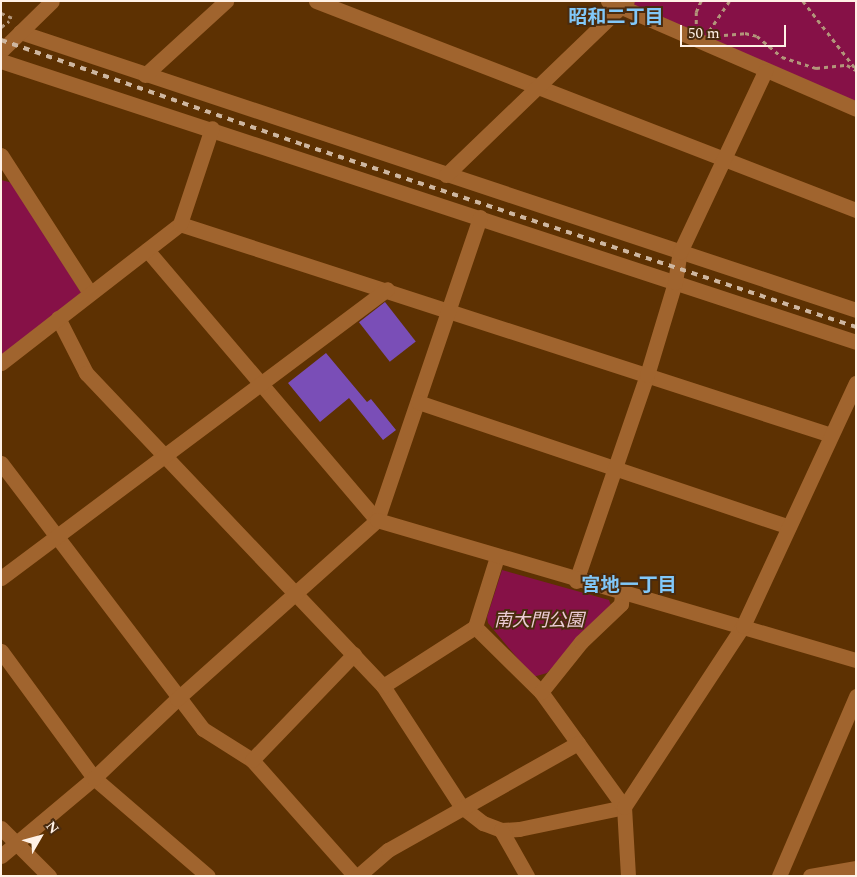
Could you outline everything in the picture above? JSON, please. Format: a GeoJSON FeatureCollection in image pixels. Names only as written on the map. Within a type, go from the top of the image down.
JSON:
{"type":"FeatureCollection","features":[{"type":"Feature","properties":{"kind":"street"},"geometry":{"type":"LineString","coordinates":[[1,50],[52,1]]}},
{"type":"Feature","properties":{"kind":"street"},"geometry":{"type":"LineString","coordinates":[[145,75],[226,1]]}},
{"type":"Feature","properties":{"kind":"street"},"geometry":{"type":"LineString","coordinates":[[316,1],[537,89],[856,210]]}},
{"type":"Feature","properties":{"kind":"street"},"geometry":{"type":"LineString","coordinates":[[446,174],[537,89],[619,3],[765,71],[856,109]]}},
{"type":"Feature","properties":{"kind":"street"},"geometry":{"type":"LineString","coordinates":[[20,32],[856,310]]}},
{"type":"Feature","properties":{"kind":"street"},"geometry":{"type":"LineString","coordinates":[[1,62],[212,128],[856,342]]}},
{"type":"Feature","properties":{"kind":"street"},"geometry":{"type":"LineString","coordinates":[[576,581],[647,375],[676,282],[680,252],[765,71]]}},
{"type":"Feature","properties":{"kind":"street"},"geometry":{"type":"LineString","coordinates":[[1,362],[180,224],[212,128]]}},
{"type":"Feature","properties":{"kind":"street"},"geometry":{"type":"LineString","coordinates":[[1,155],[90,293]]}},
{"type":"Feature","properties":{"kind":"street"},"geometry":{"type":"LineString","coordinates":[[1,856],[94,778],[177,698],[377,520],[450,310],[480,216]]}},
{"type":"Feature","properties":{"kind":"street"},"geometry":{"type":"LineString","coordinates":[[180,224],[387,289],[832,435]]}},
{"type":"Feature","properties":{"kind":"street"},"geometry":{"type":"LineString","coordinates":[[147,250],[377,520],[576,581],[743,626],[856,660]]}},
{"type":"Feature","properties":{"kind":"street"},"geometry":{"type":"LineString","coordinates":[[1,578],[260,382],[387,289]]}},
{"type":"Feature","properties":{"kind":"street"},"geometry":{"type":"LineString","coordinates":[[58,318],[86,373],[162,456],[383,686],[461,806],[483,823],[501,830],[520,829],[624,807],[743,626],[856,383]]}},
{"type":"Feature","properties":{"kind":"street"},"geometry":{"type":"LineString","coordinates":[[418,402],[789,527]]}},
{"type":"Feature","properties":{"kind":"street"},"geometry":{"type":"LineString","coordinates":[[1,463],[177,698],[203,729],[252,760],[356,876],[388,850],[461,806],[578,742]]}},
{"type":"Feature","properties":{"kind":"street"},"geometry":{"type":"LineString","coordinates":[[383,686],[475,627],[497,557]]}},
{"type":"Feature","properties":{"kind":"street"},"geometry":{"type":"LineString","coordinates":[[540,692],[581,642],[621,604],[622,594]]}},
{"type":"Feature","properties":{"kind":"street"},"geometry":{"type":"LineString","coordinates":[[475,627],[540,692],[624,807],[628,876]]}},
{"type":"Feature","properties":{"kind":"street"},"geometry":{"type":"LineString","coordinates":[[1,651],[94,778],[208,876]]}},
{"type":"Feature","properties":{"kind":"street"},"geometry":{"type":"LineString","coordinates":[[252,760],[354,654]]}},
{"type":"Feature","properties":{"kind":"street"},"geometry":{"type":"LineString","coordinates":[[779,876],[856,696]]}},
{"type":"Feature","properties":{"kind":"street"},"geometry":{"type":"LineString","coordinates":[[1,828],[49,876]]}},
{"type":"Feature","properties":{"kind":"street"},"geometry":{"type":"LineString","coordinates":[[501,830],[527,876]]}},
{"type":"Feature","properties":{"kind":"street"},"geometry":{"type":"LineString","coordinates":[[810,876],[856,868]]}},
{"type":"Feature","properties":{"kind":"path"},"geometry":{"type":"LineString","coordinates":[[701,1],[696,22],[700,30],[712,35]]}},
{"type":"Feature","properties":{"kind":"path"},"geometry":{"type":"LineString","coordinates":[[708,34],[729,1]]}},
{"type":"Feature","properties":{"kind":"path"},"geometry":{"type":"LineString","coordinates":[[803,1],[856,70]]}},
{"type":"Feature","properties":{"kind":"path"},"geometry":{"type":"LineString","coordinates":[[1,13],[14,18],[1,27]]}},
{"type":"Feature","properties":{"kind":"path"},"geometry":{"type":"LineString","coordinates":[[721,35],[745,33],[757,36],[782,57],[816,68],[847,65],[856,70]]}},
{"type":"Feature","properties":{"kind":"green space"},"geometry":{"type":"Polygon","coordinates":[[[630,1],[856,1],[856,107],[625,7],[630,1]]]}},
{"type":"Feature","properties":{"kind":"green space"},"geometry":{"type":"Polygon","coordinates":[[[1,180],[13,183],[82,294],[1,357],[1,180]]]}},
{"type":"Feature","properties":{"kind":"green space","name":"南大門公園"},"geometry":{"type":"Polygon","coordinates":[[[502,570],[609,600],[611,606],[547,673],[533,677],[488,623],[487,617],[502,570]]]}},
{"type":"Feature","properties":{"kind":"building"},"geometry":{"type":"Polygon","coordinates":[[[385,302],[416,341],[390,362],[359,322],[385,302]]]}},
{"type":"Feature","properties":{"kind":"building"},"geometry":{"type":"Polygon","coordinates":[[[326,353],[367,402],[371,399],[396,430],[383,440],[349,398],[320,422],[288,383],[326,353]]]}},
{"type":"Feature","properties":{"kind":"railway"},"geometry":{"type":"LineString","coordinates":[[1,40],[304,145],[856,327]]}},
{"type":"Feature","properties":{"kind":"district","name":"昭和二丁目"},"geometry":{"type":"Point","coordinates":[616,18]}},
{"type":"Feature","properties":{"kind":"district","name":"宮地一丁目"},"geometry":{"type":"Point","coordinates":[629,586]}}]}
